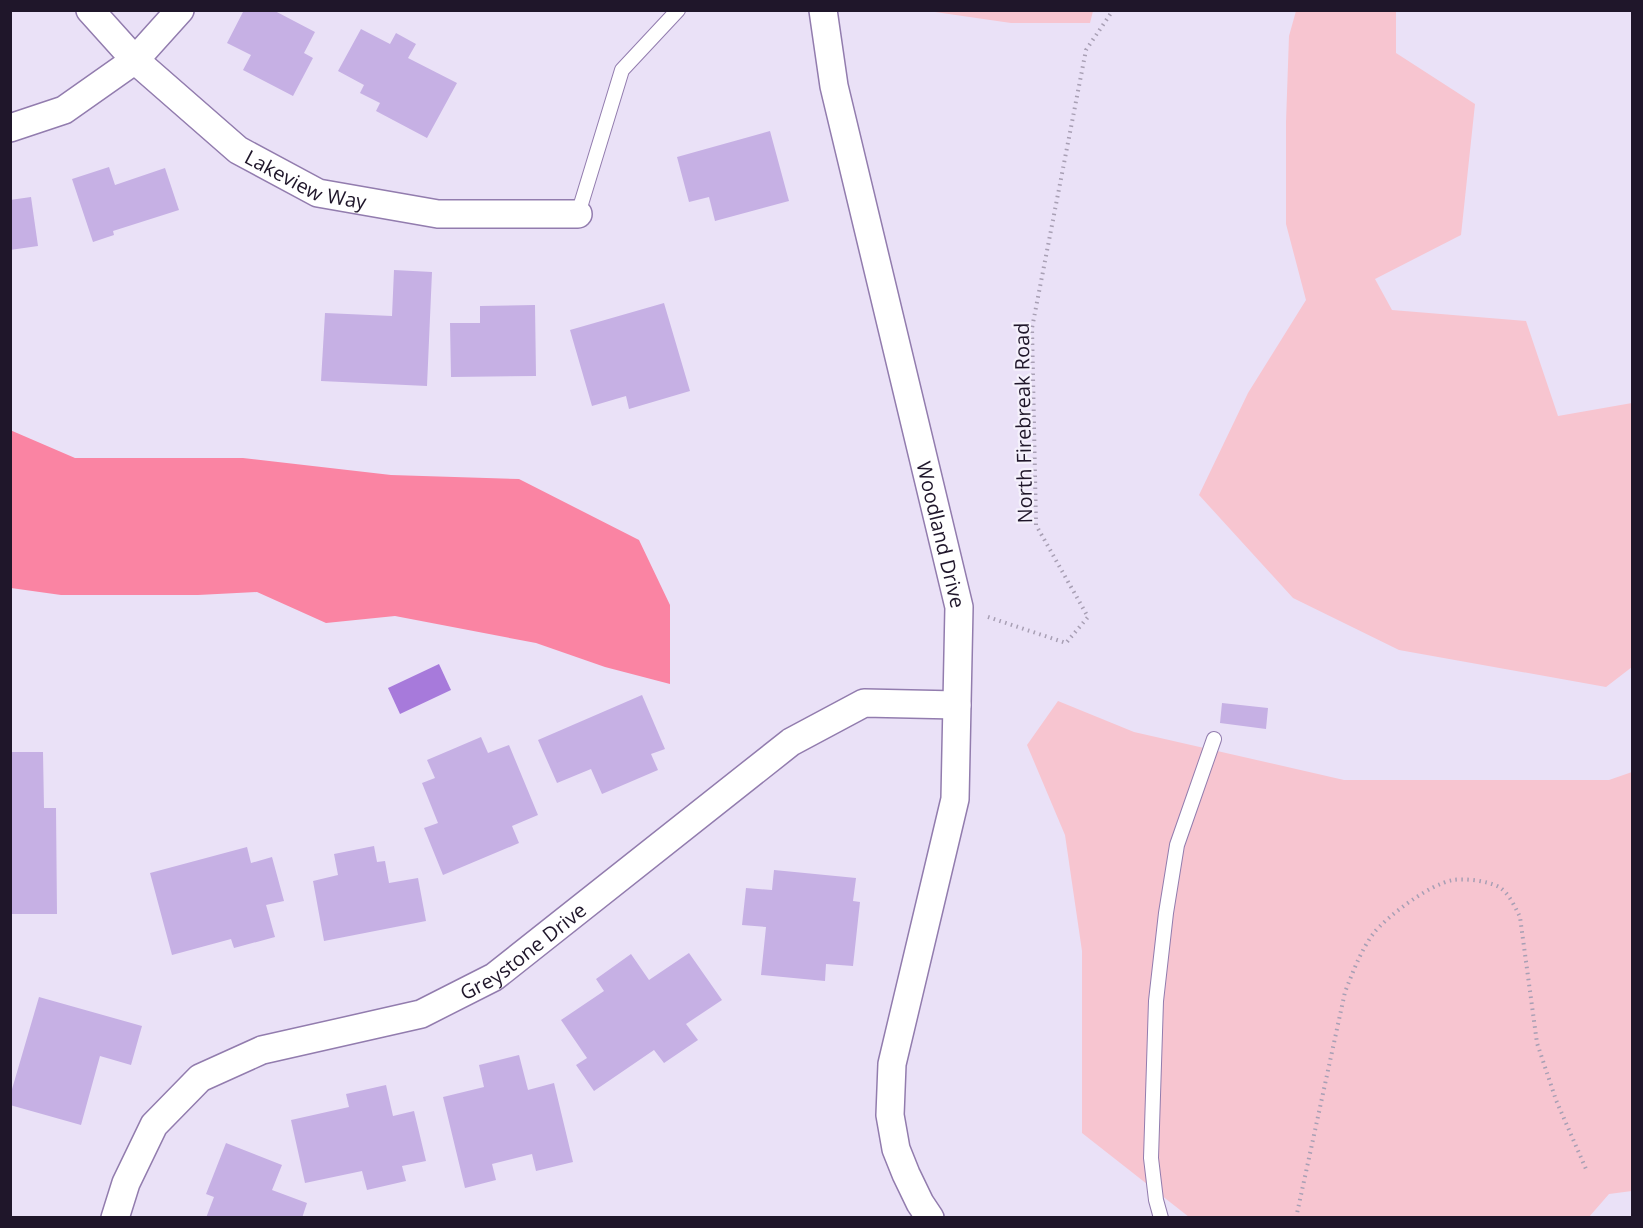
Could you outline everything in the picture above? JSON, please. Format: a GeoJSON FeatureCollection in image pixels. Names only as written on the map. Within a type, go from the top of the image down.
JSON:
{"type":"FeatureCollection","features":[{"type":"Feature","properties":{"kind":"street","name":"Lakeview Way"},"geometry":{"type":"LineString","coordinates":[[90,10],[135,60],[238,150],[318,193],[438,214],[578,214]]}},
{"type":"Feature","properties":{"kind":"street"},"geometry":{"type":"LineString","coordinates":[[10,128],[64,110],[135,60],[180,10]]}},
{"type":"Feature","properties":{"kind":"street","name":"Woodland Drive"},"geometry":{"type":"LineString","coordinates":[[823,10],[834,86],[958,607],[955,799],[892,1064],[890,1115],[896,1149],[920,1203],[930,1218]]}},
{"type":"Feature","properties":{"kind":"street","name":"Greystone Drive"},"geometry":{"type":"LineString","coordinates":[[115,1218],[126,1183],[154,1125],[200,1078],[262,1050],[421,1014],[494,977],[791,742],[864,703],[957,705]]}},
{"type":"Feature","properties":{"kind":"lane"},"geometry":{"type":"LineString","coordinates":[[578,214],[622,70],[678,10]]}},
{"type":"Feature","properties":{"kind":"lane"},"geometry":{"type":"LineString","coordinates":[[1161,1218],[1156,1200],[1151,1158],[1156,1001],[1166,912],[1178,845],[1214,739]]}},
{"type":"Feature","properties":{"kind":"path","name":"North Firebreak Road"},"geometry":{"type":"LineString","coordinates":[[958,607],[1066,643],[1088,617],[1036,525],[1032,328],[1086,50],[1113,10]]}},
{"type":"Feature","properties":{"kind":"path"},"geometry":{"type":"LineString","coordinates":[[1296,1218],[1345,992],[1358,959],[1374,933],[1399,910],[1427,890],[1453,880],[1477,880],[1499,887],[1512,901],[1520,917],[1537,1043],[1556,1100],[1586,1169]]}},
{"type":"Feature","properties":{"kind":"shaded area"},"geometry":{"type":"Polygon","coordinates":[[[936,10],[1093,11],[1090,23],[1011,23],[935,12],[936,10]]]}},
{"type":"Feature","properties":{"kind":"shaded area"},"geometry":{"type":"Polygon","coordinates":[[[1296,11],[1396,11],[1396,53],[1475,104],[1461,235],[1375,279],[1392,310],[1526,321],[1558,416],[1632,403],[1632,667],[1606,687],[1399,650],[1293,598],[1199,495],[1248,393],[1306,300],[1286,224],[1289,36],[1296,11]]]}},
{"type":"Feature","properties":{"kind":"shaded area"},"geometry":{"type":"Polygon","coordinates":[[[10,430],[75,458],[243,458],[391,475],[519,479],[639,540],[670,605],[670,684],[605,667],[536,643],[395,616],[326,623],[257,592],[198,595],[61,595],[11,588],[10,430]]]}},
{"type":"Feature","properties":{"kind":"shaded area"},"geometry":{"type":"Polygon","coordinates":[[[439,664],[451,690],[400,714],[388,688],[439,664]]]}},
{"type":"Feature","properties":{"kind":"shaded area"},"geometry":{"type":"Polygon","coordinates":[[[1058,701],[1134,732],[1344,780],[1609,780],[1632,772],[1632,1191],[1609,1194],[1589,1217],[1189,1217],[1082,1133],[1082,951],[1065,835],[1027,745],[1058,701]]]}},
{"type":"Feature","properties":{"kind":"building"},"geometry":{"type":"Polygon","coordinates":[[[244,10],[273,10],[315,32],[304,53],[313,58],[293,96],[243,70],[251,55],[227,43],[244,10]]]}},
{"type":"Feature","properties":{"kind":"building"},"geometry":{"type":"Polygon","coordinates":[[[361,29],[390,44],[396,33],[416,44],[408,58],[457,83],[427,138],[376,111],[380,103],[360,93],[364,85],[338,71],[361,29]]]}},
{"type":"Feature","properties":{"kind":"building"},"geometry":{"type":"Polygon","coordinates":[[[770,131],[789,201],[715,221],[709,197],[689,202],[677,157],[770,131]]]}},
{"type":"Feature","properties":{"kind":"building"},"geometry":{"type":"Polygon","coordinates":[[[109,167],[115,185],[165,168],[179,210],[113,231],[114,235],[93,242],[72,179],[109,167]]]}},
{"type":"Feature","properties":{"kind":"building"},"geometry":{"type":"Polygon","coordinates":[[[31,197],[38,246],[10,250],[10,200],[31,197]]]}},
{"type":"Feature","properties":{"kind":"building"},"geometry":{"type":"Polygon","coordinates":[[[394,270],[432,272],[427,386],[321,381],[325,313],[392,316],[394,270]]]}},
{"type":"Feature","properties":{"kind":"building"},"geometry":{"type":"Polygon","coordinates":[[[664,303],[690,391],[629,409],[626,396],[592,406],[570,330],[664,303]]]}},
{"type":"Feature","properties":{"kind":"building"},"geometry":{"type":"Polygon","coordinates":[[[535,305],[536,376],[451,377],[450,323],[480,323],[480,306],[535,305]]]}},
{"type":"Feature","properties":{"kind":"building"},"geometry":{"type":"Polygon","coordinates":[[[642,695],[665,749],[651,754],[658,770],[602,794],[591,769],[557,783],[538,740],[642,695]]]}},
{"type":"Feature","properties":{"kind":"building"},"geometry":{"type":"Polygon","coordinates":[[[1222,703],[1268,708],[1266,729],[1220,723],[1222,703]]]}},
{"type":"Feature","properties":{"kind":"building"},"geometry":{"type":"Polygon","coordinates":[[[481,737],[488,753],[509,745],[538,815],[512,826],[519,843],[443,875],[424,828],[438,823],[422,783],[435,778],[427,760],[481,737]]]}},
{"type":"Feature","properties":{"kind":"building"},"geometry":{"type":"Polygon","coordinates":[[[10,752],[43,752],[44,808],[56,808],[57,914],[10,914],[10,752]]]}},
{"type":"Feature","properties":{"kind":"building"},"geometry":{"type":"Polygon","coordinates":[[[374,846],[377,862],[385,861],[389,883],[418,878],[426,921],[324,941],[313,881],[338,875],[334,854],[374,846]]]}},
{"type":"Feature","properties":{"kind":"building"},"geometry":{"type":"Polygon","coordinates":[[[247,847],[251,863],[272,857],[284,901],[266,905],[275,937],[234,948],[231,939],[172,955],[150,873],[247,847]]]}},
{"type":"Feature","properties":{"kind":"building"},"geometry":{"type":"Polygon","coordinates":[[[774,870],[856,878],[853,901],[860,902],[853,966],[826,964],[825,981],[761,975],[766,927],[742,925],[746,888],[772,890],[774,870]]]}},
{"type":"Feature","properties":{"kind":"building"},"geometry":{"type":"Polygon","coordinates":[[[689,953],[722,1000],[686,1024],[698,1040],[664,1063],[654,1050],[594,1091],[576,1065],[587,1058],[561,1020],[604,991],[596,979],[631,954],[649,980],[689,953]]]}},
{"type":"Feature","properties":{"kind":"building"},"geometry":{"type":"Polygon","coordinates":[[[39,997],[142,1026],[131,1065],[100,1056],[81,1125],[10,1105],[10,1096],[39,997]]]}},
{"type":"Feature","properties":{"kind":"building"},"geometry":{"type":"Polygon","coordinates":[[[519,1055],[528,1090],[554,1083],[573,1162],[536,1171],[532,1154],[492,1164],[496,1180],[465,1188],[443,1097],[484,1087],[479,1065],[519,1055]]]}},
{"type":"Feature","properties":{"kind":"building"},"geometry":{"type":"Polygon","coordinates":[[[386,1085],[393,1116],[414,1111],[426,1161],[402,1166],[406,1181],[367,1190],[362,1171],[305,1183],[291,1120],[349,1107],[346,1094],[386,1085]]]}},
{"type":"Feature","properties":{"kind":"building"},"geometry":{"type":"Polygon","coordinates":[[[226,1143],[282,1165],[272,1190],[307,1203],[302,1218],[206,1218],[214,1197],[206,1194],[226,1143]]]}}]}
